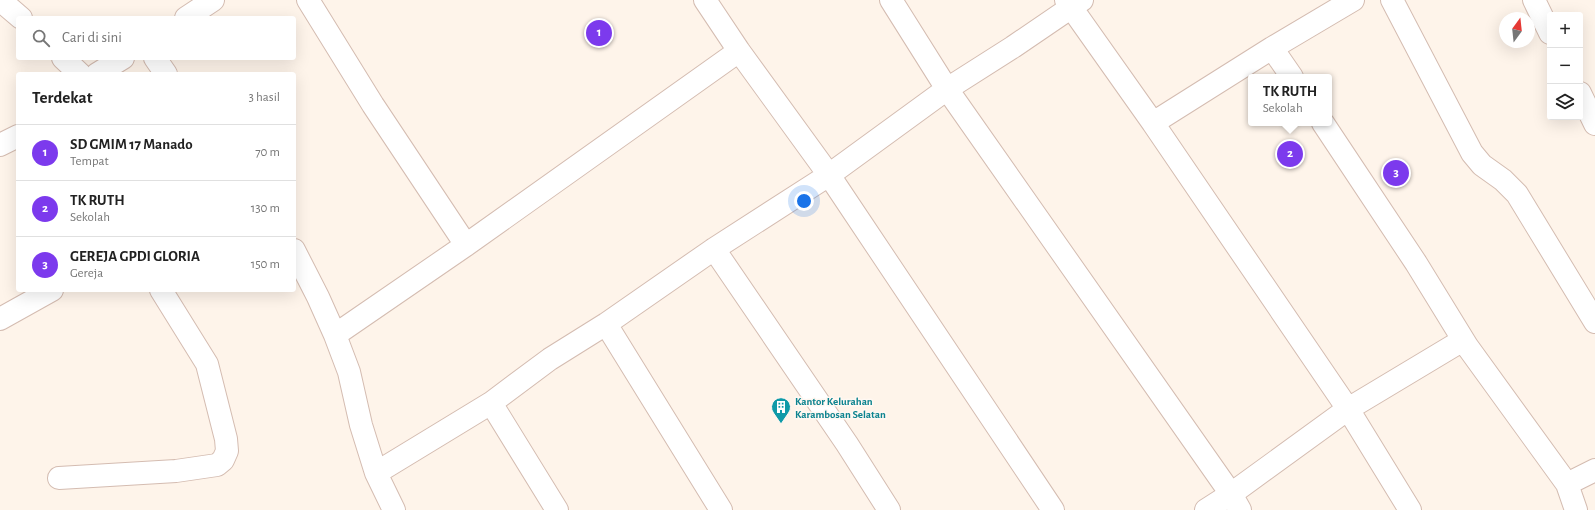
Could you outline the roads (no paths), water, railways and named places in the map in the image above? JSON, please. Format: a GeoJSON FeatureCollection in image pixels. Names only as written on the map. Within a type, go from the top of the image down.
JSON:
{"type":"FeatureCollection","features":[{"type":"Feature","properties":{"kind":"street"},"geometry":{"type":"LineString","coordinates":[[0,0],[19,16]]}},
{"type":"Feature","properties":{"kind":"street"},"geometry":{"type":"LineString","coordinates":[[189,16],[213,0]]}},
{"type":"Feature","properties":{"kind":"street"},"geometry":{"type":"LineString","coordinates":[[308,0],[373,105],[466,245]]}},
{"type":"Feature","properties":{"kind":"street"},"geometry":{"type":"LineString","coordinates":[[705,0],[739,51],[829,175],[1053,510]]}},
{"type":"Feature","properties":{"kind":"street"},"geometry":{"type":"LineString","coordinates":[[891,0],[947,89],[1236,502]]}},
{"type":"Feature","properties":{"kind":"street"},"geometry":{"type":"LineString","coordinates":[[1153,123],[1272,48],[1353,0]]}},
{"type":"Feature","properties":{"kind":"street"},"geometry":{"type":"LineString","coordinates":[[1392,0],[1472,153],[1482,165],[1503,180],[1517,194],[1595,322]]}},
{"type":"Feature","properties":{"kind":"street"},"geometry":{"type":"LineString","coordinates":[[1534,0],[1547,27]]}},
{"type":"Feature","properties":{"kind":"street"},"geometry":{"type":"LineString","coordinates":[[376,473],[491,403],[550,360],[606,324],[714,249],[829,175],[947,89],[1013,46],[1073,2],[1153,123],[1348,409],[1410,510]]}},
{"type":"Feature","properties":{"kind":"street"},"geometry":{"type":"LineString","coordinates":[[1272,48],[1290,74]]}},
{"type":"Feature","properties":{"kind":"street"},"geometry":{"type":"LineString","coordinates":[[335,335],[466,245],[739,51]]}},
{"type":"Feature","properties":{"kind":"street"},"geometry":{"type":"LineString","coordinates":[[65,60],[78,72]]}},
{"type":"Feature","properties":{"kind":"street"},"geometry":{"type":"LineString","coordinates":[[100,72],[121,60]]}},
{"type":"Feature","properties":{"kind":"street"},"geometry":{"type":"LineString","coordinates":[[156,60],[165,72]]}},
{"type":"Feature","properties":{"kind":"street"},"geometry":{"type":"LineString","coordinates":[[1583,91],[1595,85]]}},
{"type":"Feature","properties":{"kind":"street"},"geometry":{"type":"LineString","coordinates":[[1583,98],[1595,124]]}},
{"type":"Feature","properties":{"kind":"street"},"geometry":{"type":"LineString","coordinates":[[1325,126],[1416,263],[1463,340],[1568,484],[1576,510]]}},
{"type":"Feature","properties":{"kind":"street"},"geometry":{"type":"LineString","coordinates":[[0,145],[16,137]]}},
{"type":"Feature","properties":{"kind":"street"},"geometry":{"type":"LineString","coordinates":[[714,249],[847,444],[888,510]]}},
{"type":"Feature","properties":{"kind":"street"},"geometry":{"type":"LineString","coordinates":[[296,254],[312,283],[335,335],[349,372],[361,425],[376,473],[394,510]]}},
{"type":"Feature","properties":{"kind":"street"},"geometry":{"type":"LineString","coordinates":[[0,319],[48,292]]}},
{"type":"Feature","properties":{"kind":"street"},"geometry":{"type":"LineString","coordinates":[[59,478],[176,471],[217,465],[223,460],[226,451],[226,439],[207,364],[162,292]]}},
{"type":"Feature","properties":{"kind":"street"},"geometry":{"type":"LineString","coordinates":[[606,324],[721,510]]}},
{"type":"Feature","properties":{"kind":"street"},"geometry":{"type":"LineString","coordinates":[[1206,510],[1236,502],[1348,409],[1463,340]]}},
{"type":"Feature","properties":{"kind":"street"},"geometry":{"type":"LineString","coordinates":[[491,403],[557,510]]}},
{"type":"Feature","properties":{"kind":"street"},"geometry":{"type":"LineString","coordinates":[[1568,484],[1595,470]]}},
{"type":"Feature","properties":{"kind":"place","name":"SD GMIM 17 Manado"},"geometry":{"type":"Point","coordinates":[599,33]}},
{"type":"Feature","properties":{"kind":"place","name":"TK RUTH"},"geometry":{"type":"Point","coordinates":[1290,154]}},
{"type":"Feature","properties":{"kind":"place","name":"GEREJA GPDI GLORIA"},"geometry":{"type":"Point","coordinates":[1396,173]}},
{"type":"Feature","properties":{"kind":"place","name":"Kantor Kelurahan Karambosan Selatan"},"geometry":{"type":"Point","coordinates":[781,424]}}]}
